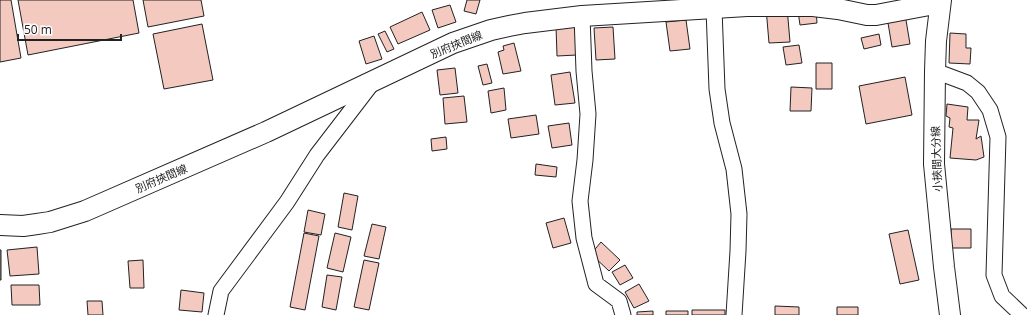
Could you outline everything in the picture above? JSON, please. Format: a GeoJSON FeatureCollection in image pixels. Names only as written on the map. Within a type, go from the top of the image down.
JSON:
{"type":"FeatureCollection","features":[{"type":"Feature","properties":{"kind":"main road","name":"別府挾間線"},"geometry":{"type":"LineString","coordinates":[[0,225],[23,226],[50,222],[85,211],[266,132],[453,42],[491,30],[525,23],[582,16],[796,3],[838,8],[867,15],[883,14],[941,2]]}},
{"type":"Feature","properties":{"kind":"main road","name":"小挾間大分線"},"geometry":{"type":"LineString","coordinates":[[941,2],[936,41],[934,164],[950,315]]}},
{"type":"Feature","properties":{"kind":"street"},"geometry":{"type":"LineString","coordinates":[[714,9],[718,89],[722,123],[734,169],[739,214],[734,315]]}},
{"type":"Feature","properties":{"kind":"street"},"geometry":{"type":"LineString","coordinates":[[582,16],[584,71],[588,114],[580,200],[584,238],[596,284],[619,301],[623,315]]}},
{"type":"Feature","properties":{"kind":"street"},"geometry":{"type":"LineString","coordinates":[[935,71],[967,83],[978,92],[990,110],[998,137],[994,275],[1002,296],[1022,315]]}},
{"type":"Feature","properties":{"kind":"street"},"geometry":{"type":"LineString","coordinates":[[216,315],[221,291],[287,202],[317,155],[375,79]]}},
{"type":"Feature","properties":{"kind":"building"},"geometry":{"type":"Polygon","coordinates":[[[0,0],[11,0],[21,58],[0,62],[0,0]]]}},
{"type":"Feature","properties":{"kind":"building"},"geometry":{"type":"Polygon","coordinates":[[[18,0],[133,0],[139,33],[28,55],[18,0]]]}},
{"type":"Feature","properties":{"kind":"building"},"geometry":{"type":"Polygon","coordinates":[[[143,0],[201,0],[204,16],[148,27],[143,0]]]}},
{"type":"Feature","properties":{"kind":"building"},"geometry":{"type":"Polygon","coordinates":[[[467,0],[480,0],[476,14],[464,11],[467,0]]]}},
{"type":"Feature","properties":{"kind":"building"},"geometry":{"type":"Polygon","coordinates":[[[450,5],[456,22],[438,28],[432,10],[450,5]]]}},
{"type":"Feature","properties":{"kind":"building"},"geometry":{"type":"Polygon","coordinates":[[[787,7],[790,42],[769,43],[766,8],[787,7]]]}},
{"type":"Feature","properties":{"kind":"building"},"geometry":{"type":"Polygon","coordinates":[[[816,9],[817,23],[800,25],[798,11],[816,9]]]}},
{"type":"Feature","properties":{"kind":"building"},"geometry":{"type":"Polygon","coordinates":[[[422,12],[430,30],[398,44],[390,27],[422,12]]]}},
{"type":"Feature","properties":{"kind":"building"},"geometry":{"type":"Polygon","coordinates":[[[905,14],[910,44],[892,47],[887,17],[905,14]]]}},
{"type":"Feature","properties":{"kind":"building"},"geometry":{"type":"Polygon","coordinates":[[[686,20],[690,49],[670,51],[666,22],[686,20]]]}},
{"type":"Feature","properties":{"kind":"building"},"geometry":{"type":"Polygon","coordinates":[[[202,24],[213,80],[164,89],[153,34],[202,24]]]}},
{"type":"Feature","properties":{"kind":"building"},"geometry":{"type":"Polygon","coordinates":[[[556,26],[576,26],[577,55],[557,56],[556,26]]]}},
{"type":"Feature","properties":{"kind":"building"},"geometry":{"type":"Polygon","coordinates":[[[613,27],[615,59],[596,60],[594,28],[613,27]]]}},
{"type":"Feature","properties":{"kind":"building"},"geometry":{"type":"Polygon","coordinates":[[[385,31],[394,49],[387,52],[378,34],[385,31]]]}},
{"type":"Feature","properties":{"kind":"building"},"geometry":{"type":"Polygon","coordinates":[[[950,33],[966,34],[966,48],[971,48],[970,64],[949,63],[950,33]]]}},
{"type":"Feature","properties":{"kind":"building"},"geometry":{"type":"Polygon","coordinates":[[[879,34],[881,45],[864,49],[861,38],[879,34]]]}},
{"type":"Feature","properties":{"kind":"building"},"geometry":{"type":"Polygon","coordinates":[[[374,36],[382,59],[366,64],[359,41],[374,36]]]}},
{"type":"Feature","properties":{"kind":"building"},"geometry":{"type":"Polygon","coordinates":[[[514,43],[521,71],[503,74],[498,52],[504,50],[503,46],[514,43]]]}},
{"type":"Feature","properties":{"kind":"building"},"geometry":{"type":"Polygon","coordinates":[[[799,45],[802,63],[786,65],[783,47],[799,45]]]}},
{"type":"Feature","properties":{"kind":"building"},"geometry":{"type":"Polygon","coordinates":[[[816,63],[832,63],[832,89],[816,89],[816,63]]]}},
{"type":"Feature","properties":{"kind":"building"},"geometry":{"type":"Polygon","coordinates":[[[487,64],[492,83],[483,85],[478,66],[487,64]]]}},
{"type":"Feature","properties":{"kind":"building"},"geometry":{"type":"Polygon","coordinates":[[[455,68],[458,93],[440,95],[437,70],[455,68]]]}},
{"type":"Feature","properties":{"kind":"building"},"geometry":{"type":"Polygon","coordinates":[[[570,72],[575,103],[555,105],[551,75],[570,72]]]}},
{"type":"Feature","properties":{"kind":"building"},"geometry":{"type":"Polygon","coordinates":[[[905,77],[912,115],[866,124],[859,86],[905,77]]]}},
{"type":"Feature","properties":{"kind":"building"},"geometry":{"type":"Polygon","coordinates":[[[791,87],[812,88],[811,111],[790,111],[791,87]]]}},
{"type":"Feature","properties":{"kind":"building"},"geometry":{"type":"Polygon","coordinates":[[[504,88],[506,110],[491,113],[488,91],[504,88]]]}},
{"type":"Feature","properties":{"kind":"building"},"geometry":{"type":"Polygon","coordinates":[[[464,96],[467,122],[445,124],[443,98],[464,96]]]}},
{"type":"Feature","properties":{"kind":"building"},"geometry":{"type":"Polygon","coordinates":[[[947,104],[968,107],[967,120],[979,120],[976,139],[981,136],[984,157],[976,160],[950,158],[953,128],[949,127],[950,118],[946,116],[947,104]]]}},
{"type":"Feature","properties":{"kind":"building"},"geometry":{"type":"Polygon","coordinates":[[[536,115],[539,134],[511,138],[508,119],[536,115]]]}},
{"type":"Feature","properties":{"kind":"building"},"geometry":{"type":"Polygon","coordinates":[[[569,123],[572,145],[552,148],[548,126],[569,123]]]}},
{"type":"Feature","properties":{"kind":"building"},"geometry":{"type":"Polygon","coordinates":[[[446,137],[447,149],[432,151],[431,139],[446,137]]]}},
{"type":"Feature","properties":{"kind":"building"},"geometry":{"type":"Polygon","coordinates":[[[536,164],[557,167],[556,177],[535,175],[536,164]]]}},
{"type":"Feature","properties":{"kind":"building"},"geometry":{"type":"Polygon","coordinates":[[[344,193],[358,196],[352,230],[338,227],[344,193]]]}},
{"type":"Feature","properties":{"kind":"building"},"geometry":{"type":"Polygon","coordinates":[[[308,210],[325,214],[321,235],[304,232],[308,210]]]}},
{"type":"Feature","properties":{"kind":"building"},"geometry":{"type":"Polygon","coordinates":[[[564,218],[571,243],[553,248],[546,223],[564,218]]]}},
{"type":"Feature","properties":{"kind":"building"},"geometry":{"type":"Polygon","coordinates":[[[372,224],[386,227],[379,259],[364,256],[372,224]]]}},
{"type":"Feature","properties":{"kind":"building"},"geometry":{"type":"Polygon","coordinates":[[[951,229],[971,229],[971,248],[951,248],[951,229]]]}},
{"type":"Feature","properties":{"kind":"building"},"geometry":{"type":"Polygon","coordinates":[[[908,230],[919,280],[900,284],[889,234],[908,230]]]}},
{"type":"Feature","properties":{"kind":"building"},"geometry":{"type":"Polygon","coordinates":[[[304,233],[319,236],[305,310],[290,307],[304,233]]]}},
{"type":"Feature","properties":{"kind":"building"},"geometry":{"type":"Polygon","coordinates":[[[335,233],[351,237],[343,272],[327,268],[335,233]]]}},
{"type":"Feature","properties":{"kind":"building"},"geometry":{"type":"Polygon","coordinates":[[[601,242],[620,260],[609,271],[591,254],[601,242]]]}},
{"type":"Feature","properties":{"kind":"building"},"geometry":{"type":"Polygon","coordinates":[[[37,247],[39,274],[10,276],[7,250],[37,247]]]}},
{"type":"Feature","properties":{"kind":"building"},"geometry":{"type":"Polygon","coordinates":[[[1,250],[1,280],[0,280],[1,250]]]}},
{"type":"Feature","properties":{"kind":"building"},"geometry":{"type":"Polygon","coordinates":[[[143,260],[144,288],[130,288],[128,261],[143,260]]]}},
{"type":"Feature","properties":{"kind":"building"},"geometry":{"type":"Polygon","coordinates":[[[364,260],[379,263],[369,310],[354,307],[364,260]]]}},
{"type":"Feature","properties":{"kind":"building"},"geometry":{"type":"Polygon","coordinates":[[[625,265],[633,278],[620,285],[612,272],[625,265]]]}},
{"type":"Feature","properties":{"kind":"building"},"geometry":{"type":"Polygon","coordinates":[[[327,275],[342,277],[336,310],[322,307],[327,275]]]}},
{"type":"Feature","properties":{"kind":"building"},"geometry":{"type":"Polygon","coordinates":[[[639,284],[649,301],[634,308],[625,292],[639,284]]]}},
{"type":"Feature","properties":{"kind":"building"},"geometry":{"type":"Polygon","coordinates":[[[11,285],[39,285],[40,305],[12,305],[11,285]]]}},
{"type":"Feature","properties":{"kind":"building"},"geometry":{"type":"Polygon","coordinates":[[[181,290],[204,293],[202,312],[179,310],[181,290]]]}},
{"type":"Feature","properties":{"kind":"building"},"geometry":{"type":"Polygon","coordinates":[[[87,301],[102,301],[103,315],[88,315],[87,301]]]}},
{"type":"Feature","properties":{"kind":"building"},"geometry":{"type":"Polygon","coordinates":[[[775,306],[799,307],[799,315],[775,315],[775,306]]]}},
{"type":"Feature","properties":{"kind":"building"},"geometry":{"type":"Polygon","coordinates":[[[837,307],[858,307],[858,315],[837,315],[837,307]]]}},
{"type":"Feature","properties":{"kind":"building"},"geometry":{"type":"Polygon","coordinates":[[[692,310],[725,310],[725,315],[692,315],[692,310]]]}},
{"type":"Feature","properties":{"kind":"building"},"geometry":{"type":"Polygon","coordinates":[[[653,311],[653,315],[637,315],[637,312],[653,311]]]}},
{"type":"Feature","properties":{"kind":"building"},"geometry":{"type":"Polygon","coordinates":[[[666,311],[688,311],[688,315],[666,315],[666,311]]]}}]}
